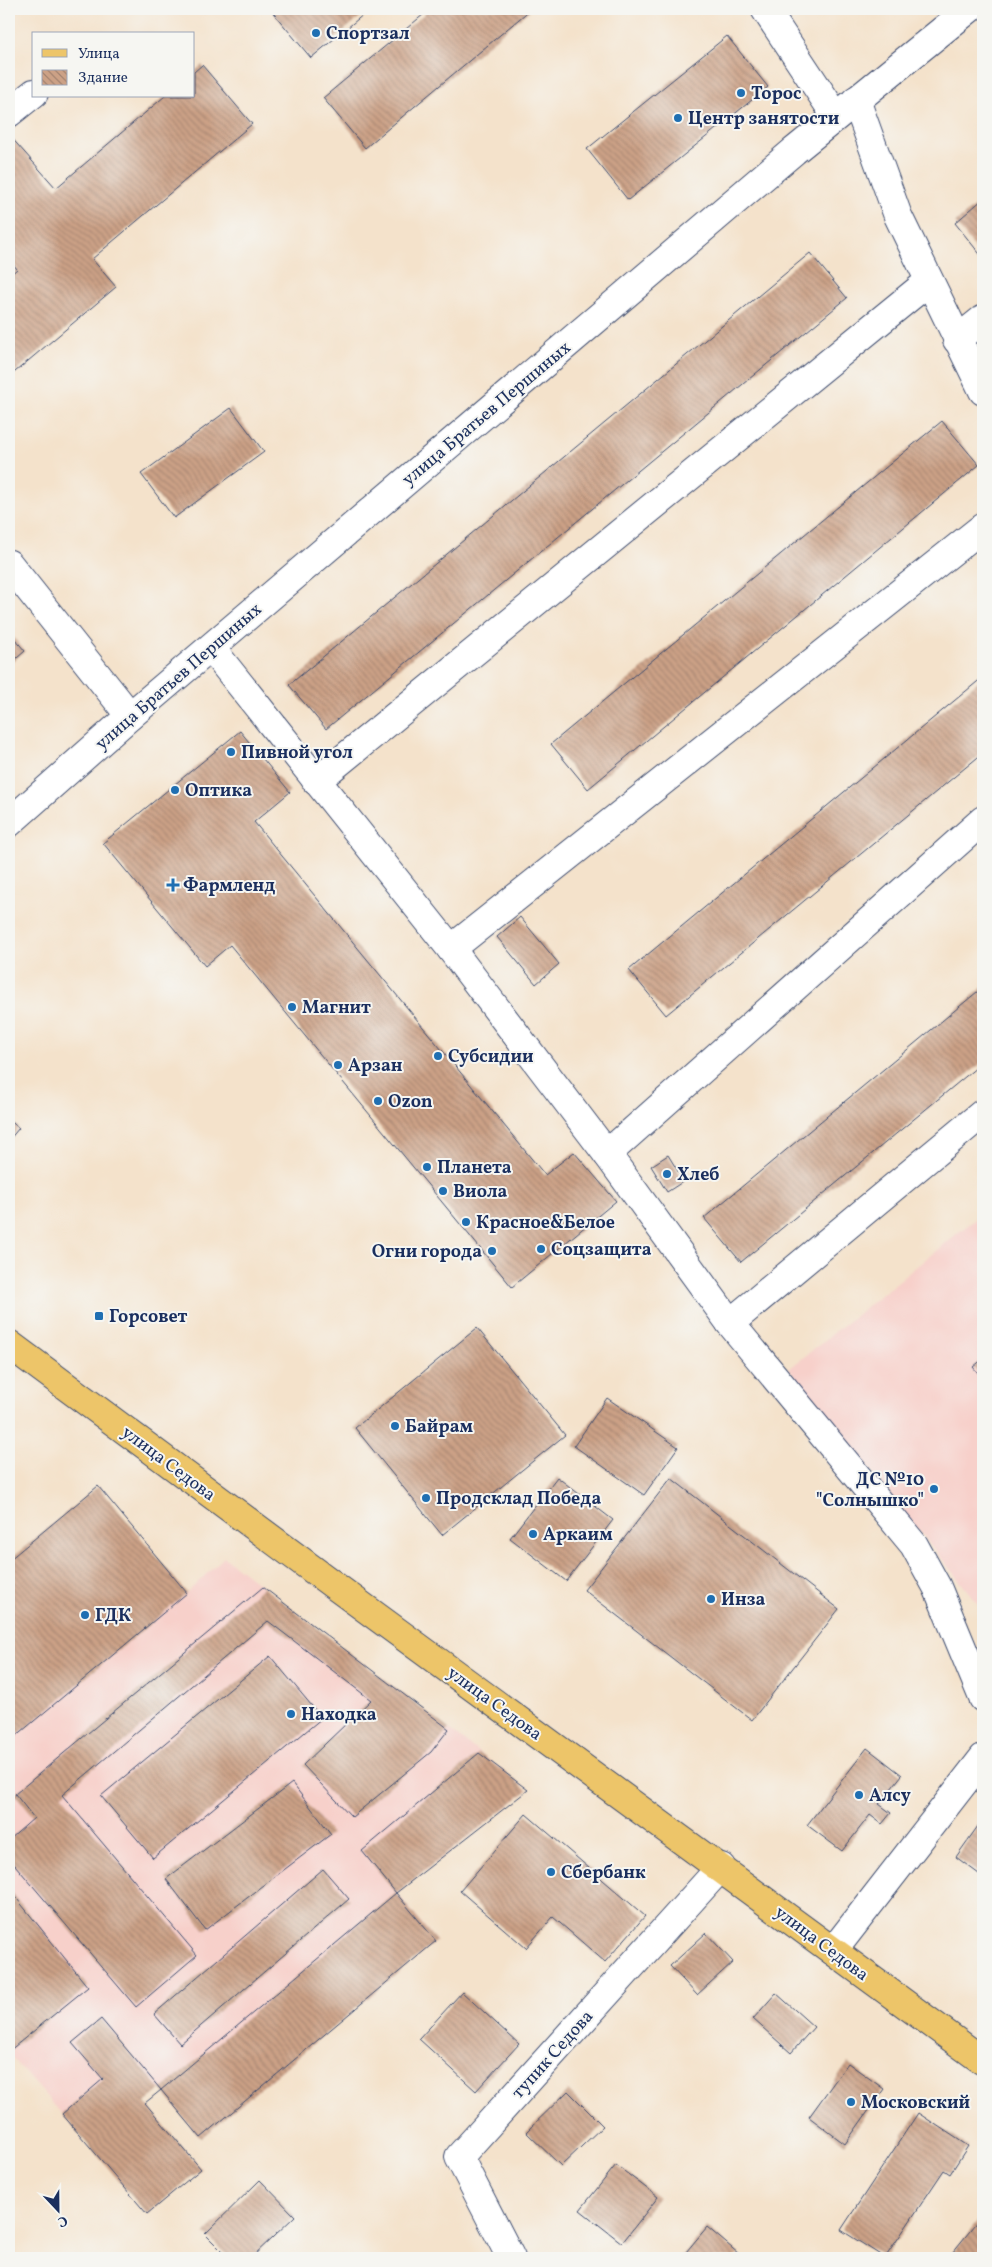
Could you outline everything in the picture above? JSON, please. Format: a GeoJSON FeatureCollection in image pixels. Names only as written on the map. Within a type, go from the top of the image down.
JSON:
{"type":"FeatureCollection","features":[{"type":"Feature","properties":{"kind":"main road","name":"улица Седова"},"geometry":{"type":"LineString","coordinates":[[9,1344],[339,1590],[983,2061]]}},
{"type":"Feature","properties":{"kind":"street"},"geometry":{"type":"LineString","coordinates":[[765,9],[846,108],[928,282],[983,391]]}},
{"type":"Feature","properties":{"kind":"street","name":"улица Братьев Першиных"},"geometry":{"type":"LineString","coordinates":[[9,822],[130,716],[846,108],[968,9]]}},
{"type":"Feature","properties":{"kind":"street"},"geometry":{"type":"LineString","coordinates":[[9,112],[32,95]]}},
{"type":"Feature","properties":{"kind":"street"},"geometry":{"type":"LineString","coordinates":[[316,781],[928,282]]}},
{"type":"Feature","properties":{"kind":"street"},"geometry":{"type":"LineString","coordinates":[[957,340],[983,319]]}},
{"type":"Feature","properties":{"kind":"street"},"geometry":{"type":"LineString","coordinates":[[450,950],[983,527]]}},
{"type":"Feature","properties":{"kind":"street"},"geometry":{"type":"LineString","coordinates":[[9,564],[130,716]]}},
{"type":"Feature","properties":{"kind":"street"},"geometry":{"type":"LineString","coordinates":[[211,648],[450,950],[607,1154],[730,1323],[914,1545],[937,1587],[983,1698]]}},
{"type":"Feature","properties":{"kind":"street"},"geometry":{"type":"LineString","coordinates":[[607,1154],[983,820]]}},
{"type":"Feature","properties":{"kind":"street"},"geometry":{"type":"LineString","coordinates":[[730,1323],[983,1113]]}},
{"type":"Feature","properties":{"kind":"street"},"geometry":{"type":"LineString","coordinates":[[833,1951],[983,1758]]}},
{"type":"Feature","properties":{"kind":"street","name":"тупик Седова"},"geometry":{"type":"LineString","coordinates":[[511,2258],[459,2157],[721,1868]]}},
{"type":"Feature","properties":{"kind":"shaded area","name":"ДС №10 \"Солнышко\""},"geometry":{"type":"Polygon","coordinates":[[[983,1213],[983,1610],[789,1369],[983,1213]]]}},
{"type":"Feature","properties":{"kind":"shaded area"},"geometry":{"type":"Polygon","coordinates":[[[224,1557],[528,1790],[397,1893],[436,1941],[201,2138],[132,2055],[62,2114],[9,2054],[9,1742],[187,1593],[224,1557]]]}},
{"type":"Feature","properties":{"kind":"building","name":"Спортзал"},"geometry":{"type":"Polygon","coordinates":[[[270,9],[370,9],[311,58],[270,9]]]}},
{"type":"Feature","properties":{"kind":"building"},"geometry":{"type":"Polygon","coordinates":[[[430,9],[531,9],[365,148],[323,98],[430,9]]]}},
{"type":"Feature","properties":{"kind":"building","name":"Центр занятости"},"geometry":{"type":"Polygon","coordinates":[[[727,36],[768,87],[628,200],[587,149],[727,36]]]}},
{"type":"Feature","properties":{"kind":"building"},"geometry":{"type":"Polygon","coordinates":[[[202,65],[252,124],[92,259],[116,287],[9,377],[9,276],[17,269],[9,259],[9,135],[56,188],[163,98],[195,98],[195,71],[202,65]]]}},
{"type":"Feature","properties":{"kind":"building"},"geometry":{"type":"Polygon","coordinates":[[[983,199],[983,258],[955,223],[983,199]]]}},
{"type":"Feature","properties":{"kind":"building"},"geometry":{"type":"Polygon","coordinates":[[[810,253],[847,298],[326,729],[289,685],[810,253]]]}},
{"type":"Feature","properties":{"kind":"building"},"geometry":{"type":"Polygon","coordinates":[[[231,408],[264,452],[174,518],[141,474],[231,408]]]}},
{"type":"Feature","properties":{"kind":"building"},"geometry":{"type":"Polygon","coordinates":[[[942,421],[979,465],[588,789],[551,744],[942,421]]]}},
{"type":"Feature","properties":{"kind":"building"},"geometry":{"type":"Polygon","coordinates":[[[9,632],[25,651],[9,665],[9,632]]]}},
{"type":"Feature","properties":{"kind":"building"},"geometry":{"type":"Polygon","coordinates":[[[983,677],[983,753],[666,1015],[629,970],[983,677]]]}},
{"type":"Feature","properties":{"kind":"building"},"geometry":{"type":"Polygon","coordinates":[[[240,731],[290,792],[254,822],[545,1175],[574,1152],[616,1201],[512,1287],[230,945],[205,966],[103,843],[240,731]]]}},
{"type":"Feature","properties":{"kind":"building"},"geometry":{"type":"Polygon","coordinates":[[[520,917],[559,964],[536,984],[497,937],[520,917]]]}},
{"type":"Feature","properties":{"kind":"building"},"geometry":{"type":"Polygon","coordinates":[[[983,987],[983,1062],[741,1262],[704,1218],[983,987]]]}},
{"type":"Feature","properties":{"kind":"building"},"geometry":{"type":"Polygon","coordinates":[[[9,1120],[19,1128],[9,1140],[9,1120]]]}},
{"type":"Feature","properties":{"kind":"building","name":"Хлеб"},"geometry":{"type":"Polygon","coordinates":[[[668,1155],[684,1181],[667,1192],[651,1166],[668,1155]]]}},
{"type":"Feature","properties":{"kind":"building"},"geometry":{"type":"Polygon","coordinates":[[[477,1328],[565,1435],[442,1535],[355,1428],[477,1328]]]}},
{"type":"Feature","properties":{"kind":"building"},"geometry":{"type":"Polygon","coordinates":[[[983,1359],[983,1379],[973,1367],[983,1359]]]}},
{"type":"Feature","properties":{"kind":"building"},"geometry":{"type":"Polygon","coordinates":[[[607,1398],[678,1447],[644,1495],[574,1446],[607,1398]]]}},
{"type":"Feature","properties":{"kind":"building"},"geometry":{"type":"Polygon","coordinates":[[[557,1477],[613,1520],[566,1581],[510,1538],[557,1477]]]}},
{"type":"Feature","properties":{"kind":"building","name":"Инза"},"geometry":{"type":"Polygon","coordinates":[[[671,1478],[839,1609],[752,1720],[584,1590],[671,1478]]]}},
{"type":"Feature","properties":{"kind":"building","name":"ГДК"},"geometry":{"type":"Polygon","coordinates":[[[98,1486],[187,1593],[9,1742],[9,1560],[98,1486]]]}},
{"type":"Feature","properties":{"kind":"building"},"geometry":{"type":"Polygon","coordinates":[[[263,1587],[449,1729],[431,1752],[352,1817],[303,1765],[371,1700],[268,1621],[62,1795],[197,1955],[136,2007],[9,1858],[9,1840],[34,1818],[15,1794],[263,1587]]]}},
{"type":"Feature","properties":{"kind":"building"},"geometry":{"type":"Polygon","coordinates":[[[270,1656],[322,1718],[153,1858],[101,1796],[270,1656]]]}},
{"type":"Feature","properties":{"kind":"building"},"geometry":{"type":"Polygon","coordinates":[[[867,1748],[902,1775],[879,1804],[891,1813],[882,1824],[870,1815],[842,1851],[807,1825],[867,1748]]]}},
{"type":"Feature","properties":{"kind":"building"},"geometry":{"type":"Polygon","coordinates":[[[479,1753],[528,1790],[396,1893],[362,1851],[479,1753]]]}},
{"type":"Feature","properties":{"kind":"building"},"geometry":{"type":"Polygon","coordinates":[[[292,1783],[331,1834],[205,1930],[166,1879],[292,1783]]]}},
{"type":"Feature","properties":{"kind":"building"},"geometry":{"type":"Polygon","coordinates":[[[526,1814],[645,1916],[605,1962],[553,1917],[526,1948],[460,1891],[526,1814]]]}},
{"type":"Feature","properties":{"kind":"building"},"geometry":{"type":"Polygon","coordinates":[[[983,1819],[983,1877],[956,1857],[983,1819]]]}},
{"type":"Feature","properties":{"kind":"building"},"geometry":{"type":"Polygon","coordinates":[[[323,1869],[349,1899],[180,2044],[154,2014],[323,1869]]]}},
{"type":"Feature","properties":{"kind":"building"},"geometry":{"type":"Polygon","coordinates":[[[9,1889],[88,1987],[9,2051],[9,1889]]]}},
{"type":"Feature","properties":{"kind":"building"},"geometry":{"type":"Polygon","coordinates":[[[396,1893],[436,1941],[201,2138],[161,2090],[396,1893]]]}},
{"type":"Feature","properties":{"kind":"building"},"geometry":{"type":"Polygon","coordinates":[[[706,1933],[733,1962],[697,1995],[670,1966],[706,1933]]]}},
{"type":"Feature","properties":{"kind":"building"},"geometry":{"type":"Polygon","coordinates":[[[462,1992],[519,2044],[476,2091],[419,2039],[462,1992]]]}},
{"type":"Feature","properties":{"kind":"building"},"geometry":{"type":"Polygon","coordinates":[[[776,1993],[814,2027],[791,2053],[753,2019],[776,1993]]]}},
{"type":"Feature","properties":{"kind":"building"},"geometry":{"type":"Polygon","coordinates":[[[101,2019],[161,2090],[145,2103],[201,2169],[147,2214],[62,2114],[103,2079],[72,2043],[101,2019]]]}},
{"type":"Feature","properties":{"kind":"building"},"geometry":{"type":"Polygon","coordinates":[[[848,2063],[884,2089],[845,2144],[809,2117],[848,2063]]]}},
{"type":"Feature","properties":{"kind":"building"},"geometry":{"type":"Polygon","coordinates":[[[568,2091],[603,2126],[561,2166],[526,2132],[568,2091]]]}},
{"type":"Feature","properties":{"kind":"building"},"geometry":{"type":"Polygon","coordinates":[[[918,2113],[968,2146],[950,2174],[944,2170],[885,2258],[841,2230],[918,2113]]]}},
{"type":"Feature","properties":{"kind":"building"},"geometry":{"type":"Polygon","coordinates":[[[616,2165],[658,2197],[622,2243],[580,2210],[616,2165]]]}},
{"type":"Feature","properties":{"kind":"building"},"geometry":{"type":"Polygon","coordinates":[[[260,2180],[295,2216],[251,2258],[229,2258],[205,2234],[260,2180]]]}},
{"type":"Feature","properties":{"kind":"building"},"geometry":{"type":"Polygon","coordinates":[[[983,2215],[983,2258],[948,2258],[983,2215]]]}},
{"type":"Feature","properties":{"kind":"building"},"geometry":{"type":"Polygon","coordinates":[[[707,2227],[739,2254],[736,2258],[681,2258],[707,2227]]]}},
{"type":"Feature","properties":{"kind":"place","name":"Спортзал"},"geometry":{"type":"Point","coordinates":[316,33]}},
{"type":"Feature","properties":{"kind":"place","name":"Торос"},"geometry":{"type":"Point","coordinates":[741,93]}},
{"type":"Feature","properties":{"kind":"place","name":"Центр занятости"},"geometry":{"type":"Point","coordinates":[678,118]}},
{"type":"Feature","properties":{"kind":"place","name":"Пивной угол"},"geometry":{"type":"Point","coordinates":[231,752]}},
{"type":"Feature","properties":{"kind":"place","name":"Оптика"},"geometry":{"type":"Point","coordinates":[175,790]}},
{"type":"Feature","properties":{"kind":"place","name":"Фармленд"},"geometry":{"type":"Point","coordinates":[173,885]}},
{"type":"Feature","properties":{"kind":"place","name":"Магнит"},"geometry":{"type":"Point","coordinates":[292,1007]}},
{"type":"Feature","properties":{"kind":"place","name":"Субсидии"},"geometry":{"type":"Point","coordinates":[438,1056]}},
{"type":"Feature","properties":{"kind":"place","name":"Арзан"},"geometry":{"type":"Point","coordinates":[338,1065]}},
{"type":"Feature","properties":{"kind":"place","name":"Ozon"},"geometry":{"type":"Point","coordinates":[378,1101]}},
{"type":"Feature","properties":{"kind":"place","name":"Планета"},"geometry":{"type":"Point","coordinates":[427,1167]}},
{"type":"Feature","properties":{"kind":"place","name":"Хлеб"},"geometry":{"type":"Point","coordinates":[667,1174]}},
{"type":"Feature","properties":{"kind":"place","name":"Виола"},"geometry":{"type":"Point","coordinates":[443,1191]}},
{"type":"Feature","properties":{"kind":"place","name":"Красное&Белое"},"geometry":{"type":"Point","coordinates":[466,1222]}},
{"type":"Feature","properties":{"kind":"place","name":"Соцзащита"},"geometry":{"type":"Point","coordinates":[541,1249]}},
{"type":"Feature","properties":{"kind":"place","name":"Огни города"},"geometry":{"type":"Point","coordinates":[492,1251]}},
{"type":"Feature","properties":{"kind":"place","name":"Горсовет"},"geometry":{"type":"Point","coordinates":[99,1316]}},
{"type":"Feature","properties":{"kind":"place","name":"Байрам"},"geometry":{"type":"Point","coordinates":[395,1426]}},
{"type":"Feature","properties":{"kind":"place","name":"ДС №10 \"Солнышко\""},"geometry":{"type":"Point","coordinates":[934,1489]}},
{"type":"Feature","properties":{"kind":"place","name":"Продсклад Победа"},"geometry":{"type":"Point","coordinates":[426,1498]}},
{"type":"Feature","properties":{"kind":"place","name":"Аркаим"},"geometry":{"type":"Point","coordinates":[533,1534]}},
{"type":"Feature","properties":{"kind":"place","name":"Инза"},"geometry":{"type":"Point","coordinates":[711,1599]}},
{"type":"Feature","properties":{"kind":"place","name":"ГДК"},"geometry":{"type":"Point","coordinates":[85,1615]}},
{"type":"Feature","properties":{"kind":"place","name":"Находка"},"geometry":{"type":"Point","coordinates":[291,1714]}},
{"type":"Feature","properties":{"kind":"place","name":"Алсу"},"geometry":{"type":"Point","coordinates":[859,1795]}},
{"type":"Feature","properties":{"kind":"place","name":"Сбербанк"},"geometry":{"type":"Point","coordinates":[551,1872]}},
{"type":"Feature","properties":{"kind":"place","name":"Московский"},"geometry":{"type":"Point","coordinates":[851,2102]}}]}
